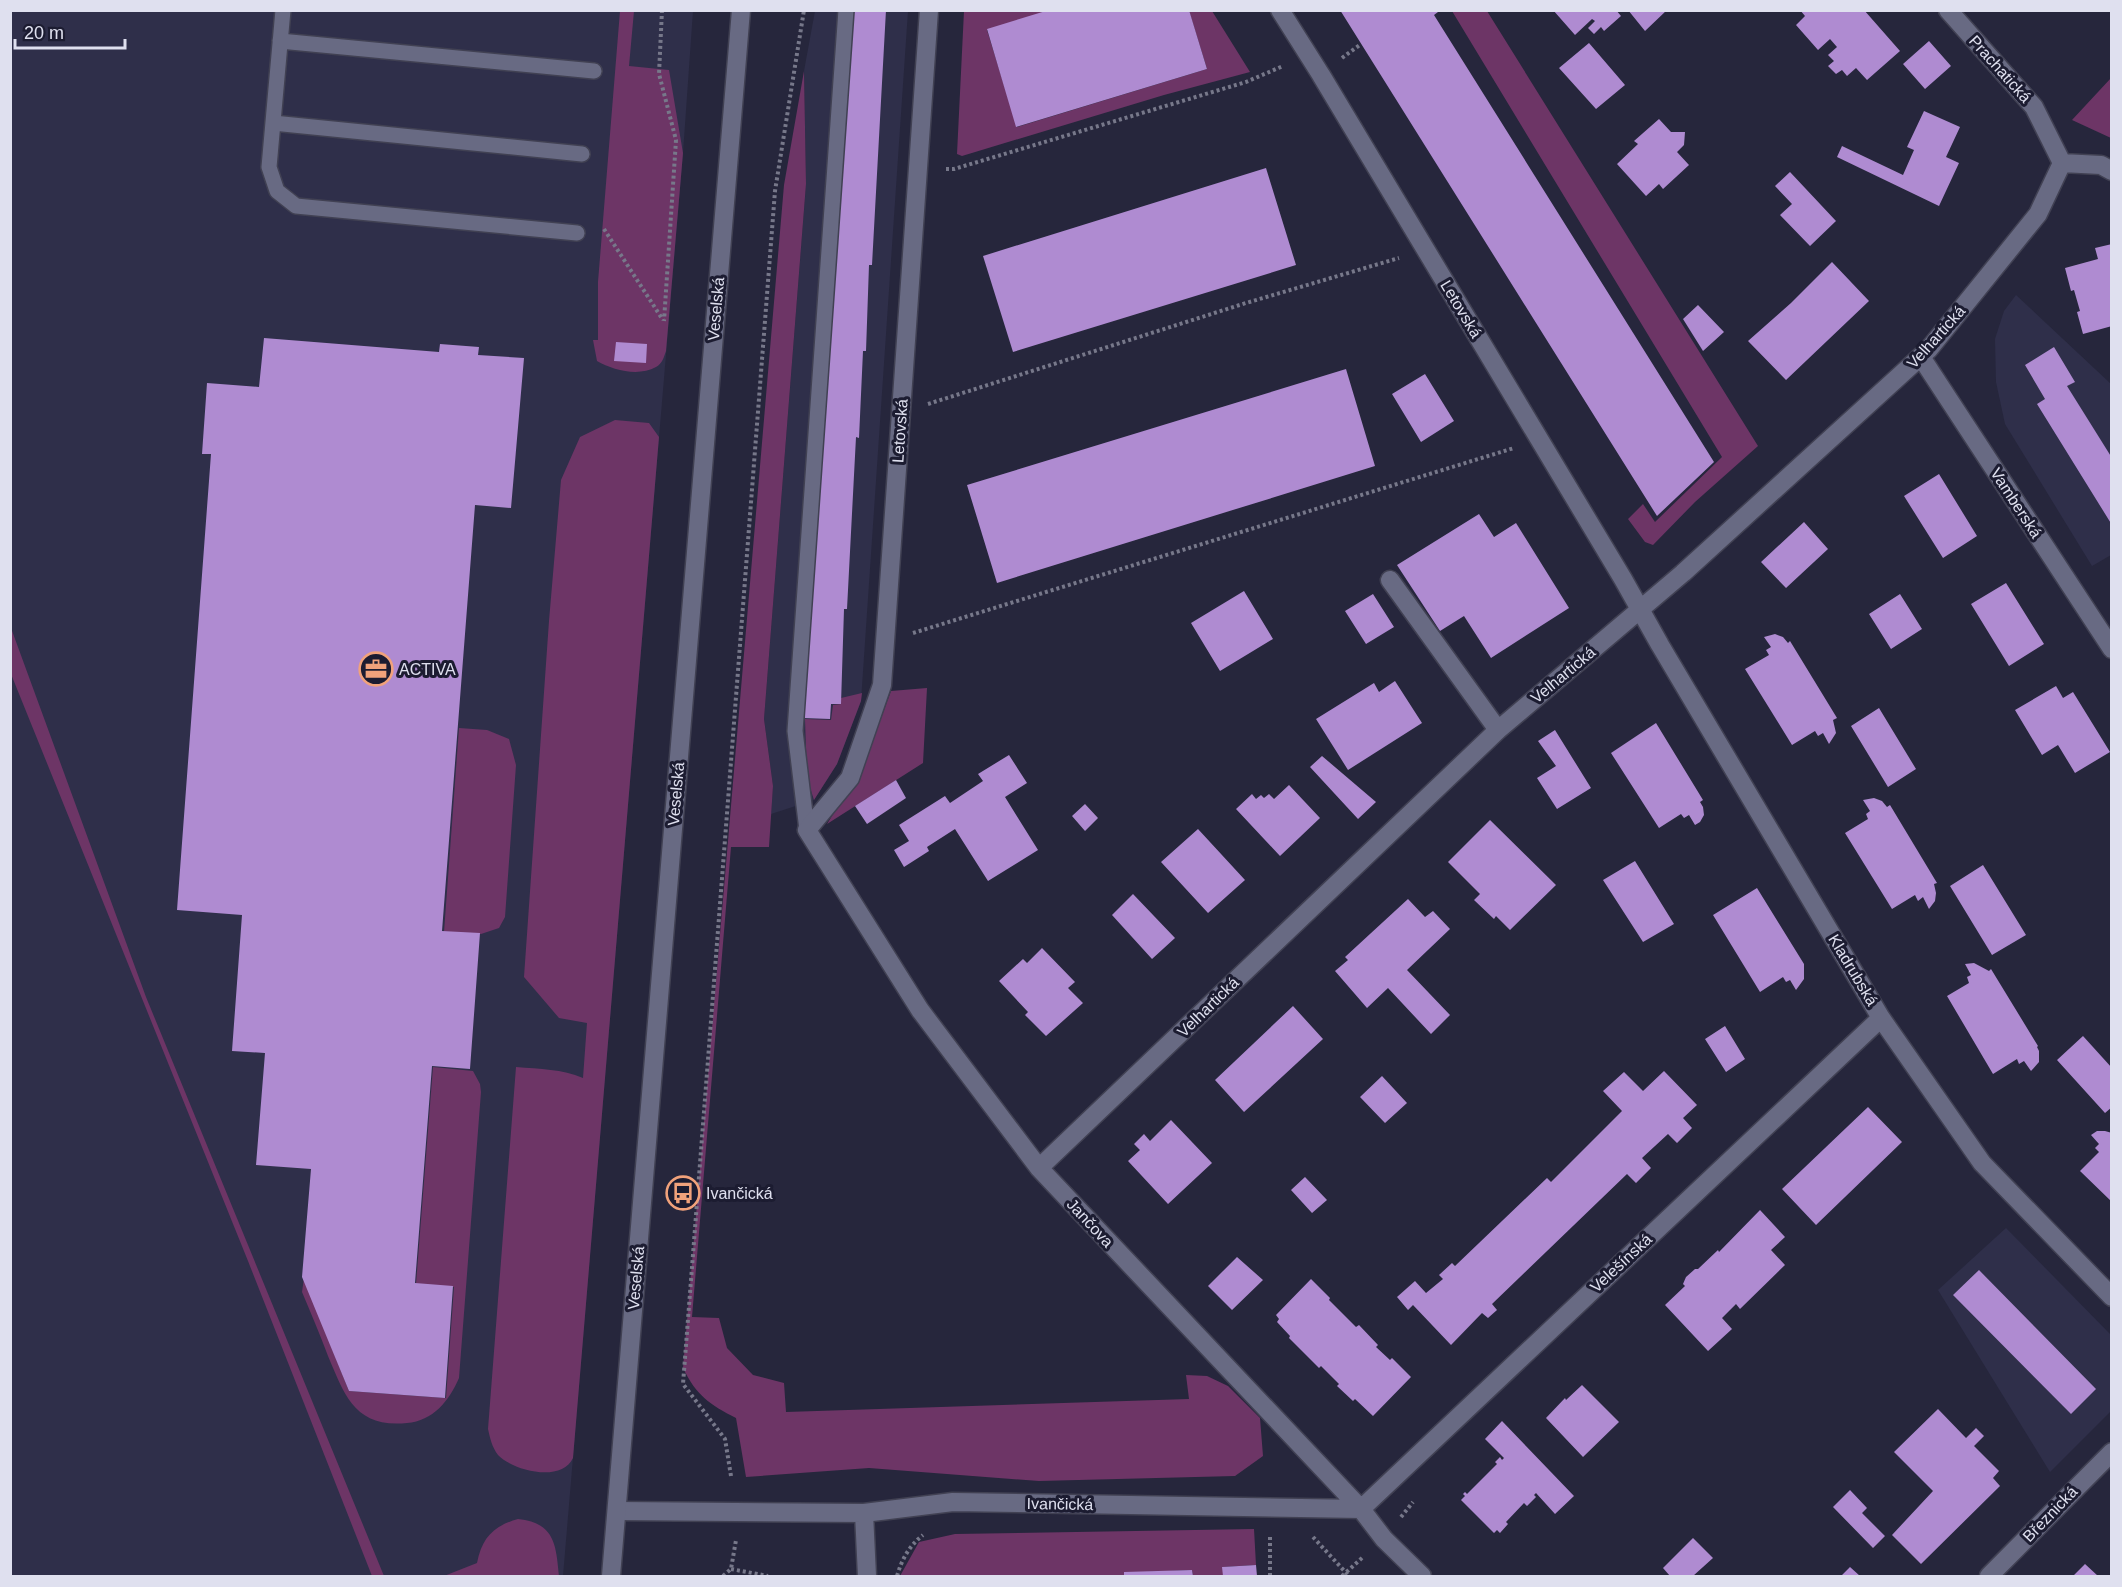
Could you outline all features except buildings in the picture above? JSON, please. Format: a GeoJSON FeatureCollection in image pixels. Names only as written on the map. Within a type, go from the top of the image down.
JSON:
{"type":"FeatureCollection","features":[{"type":"Feature","properties":{"kind":"street","name":"Veselská"},"geometry":{"type":"LineString","coordinates":[[611,1576],[741,10]]}},
{"type":"Feature","properties":{"kind":"street","name":"Letovská"},"geometry":{"type":"LineString","coordinates":[[807,830],[850,778],[882,685],[929,10]]}},
{"type":"Feature","properties":{"kind":"street","name":"Letovská"},"geometry":{"type":"LineString","coordinates":[[1280,10],[1540,440],[1639,609]]}},
{"type":"Feature","properties":{"kind":"street","name":"Prachatická"},"geometry":{"type":"LineString","coordinates":[[1948,10],[2034,107],[2062,163]]}},
{"type":"Feature","properties":{"kind":"street"},"geometry":{"type":"LineString","coordinates":[[2062,163],[2100,165],[2112,171]]}},
{"type":"Feature","properties":{"kind":"street","name":"Velhartická"},"geometry":{"type":"LineString","coordinates":[[1038,1168],[1498,730],[1683,573],[1921,357],[2038,214],[2062,163]]}},
{"type":"Feature","properties":{"kind":"street","name":"Vamberská"},"geometry":{"type":"LineString","coordinates":[[1921,357],[2112,649]]}},
{"type":"Feature","properties":{"kind":"street"},"geometry":{"type":"LineString","coordinates":[[1390,580],[1498,730]]}},
{"type":"Feature","properties":{"kind":"street","name":"Kladrubská"},"geometry":{"type":"LineString","coordinates":[[1639,609],[1881,1018],[1982,1163],[2112,1297]]}},
{"type":"Feature","properties":{"kind":"street","name":"Jančova"},"geometry":{"type":"LineString","coordinates":[[807,830],[920,1010],[1038,1168],[1360,1509],[1384,1539],[1422,1576]]}},
{"type":"Feature","properties":{"kind":"street","name":"Velešínská"},"geometry":{"type":"LineString","coordinates":[[1360,1509],[1881,1018]]}},
{"type":"Feature","properties":{"kind":"street","name":"Březnická"},"geometry":{"type":"LineString","coordinates":[[1989,1576],[2112,1452]]}},
{"type":"Feature","properties":{"kind":"street","name":"Ivančická"},"geometry":{"type":"LineString","coordinates":[[617,1511],[864,1513],[953,1502],[1360,1509]]}},
{"type":"Feature","properties":{"kind":"street"},"geometry":{"type":"LineString","coordinates":[[864,1513],[867,1576]]}},
{"type":"Feature","properties":{"kind":"lane"},"geometry":{"type":"LineString","coordinates":[[283,10],[269,167],[277,191],[296,206],[577,233]]}},
{"type":"Feature","properties":{"kind":"lane"},"geometry":{"type":"LineString","coordinates":[[807,830],[795,731],[846,10]]}},
{"type":"Feature","properties":{"kind":"lane"},"geometry":{"type":"LineString","coordinates":[[280,41],[594,71]]}},
{"type":"Feature","properties":{"kind":"lane"},"geometry":{"type":"LineString","coordinates":[[273,123],[582,154]]}},
{"type":"Feature","properties":{"kind":"path"},"geometry":{"type":"LineString","coordinates":[[604,229],[664,321],[676,140],[659,74],[662,10]]}},
{"type":"Feature","properties":{"kind":"path"},"geometry":{"type":"LineString","coordinates":[[731,1476],[725,1439],[683,1384],[775,191],[804,10]]}},
{"type":"Feature","properties":{"kind":"path"},"geometry":{"type":"LineString","coordinates":[[918,169],[954,169],[1246,82],[1308,55]]}},
{"type":"Feature","properties":{"kind":"path"},"geometry":{"type":"LineString","coordinates":[[901,412],[1245,303],[1426,250]]}},
{"type":"Feature","properties":{"kind":"path"},"geometry":{"type":"LineString","coordinates":[[885,641],[1540,440]]}},
{"type":"Feature","properties":{"kind":"path"},"geometry":{"type":"LineString","coordinates":[[1342,1576],[1384,1539],[1420,1496]]}},
{"type":"Feature","properties":{"kind":"path"},"geometry":{"type":"LineString","coordinates":[[1270,1528],[1270,1576]]}},
{"type":"Feature","properties":{"kind":"path"},"geometry":{"type":"LineString","coordinates":[[723,1576],[731,1569],[736,1540]]}},
{"type":"Feature","properties":{"kind":"path"},"geometry":{"type":"LineString","coordinates":[[731,1569],[768,1576]]}},
{"type":"Feature","properties":{"kind":"shaded area"},"geometry":{"type":"Polygon","coordinates":[[[11,11],[693,11],[563,1576],[11,1576],[11,11]]]}},
{"type":"Feature","properties":{"kind":"shaded area"},"geometry":{"type":"Polygon","coordinates":[[[620,11],[634,11],[629,66],[669,70],[683,153],[666,351],[658,366],[641,372],[610,367],[597,361],[593,340],[598,340],[598,282],[620,11]]]}},
{"type":"Feature","properties":{"kind":"shaded area"},"geometry":{"type":"Polygon","coordinates":[[[815,11],[908,11],[861,701],[837,764],[814,800],[771,814],[773,786],[764,719],[806,184],[804,71],[815,11]]]}},
{"type":"Feature","properties":{"kind":"shaded area"},"geometry":{"type":"Polygon","coordinates":[[[964,11],[1049,11],[987,30],[1017,127],[1207,69],[1189,11],[1212,11],[1250,72],[1164,95],[962,156],[957,154],[964,11]]]}},
{"type":"Feature","properties":{"kind":"shaded area"},"geometry":{"type":"Polygon","coordinates":[[[1452,11],[1487,11],[1758,446],[1695,502],[1653,545],[1645,542],[1628,519],[1643,504],[1655,522],[1722,457],[1452,11]]]}},
{"type":"Feature","properties":{"kind":"shaded area"},"geometry":{"type":"Polygon","coordinates":[[[804,71],[806,184],[764,719],[773,786],[769,847],[731,847],[692,1317],[719,1318],[727,1348],[753,1375],[784,1383],[786,1412],[1189,1399],[1186,1375],[1207,1376],[1228,1386],[1260,1418],[1263,1456],[1235,1476],[1039,1481],[869,1468],[746,1477],[736,1418],[705,1398],[693,1385],[683,1368],[784,185],[804,71]]]}},
{"type":"Feature","properties":{"kind":"shaded area"},"geometry":{"type":"Polygon","coordinates":[[[2111,78],[2111,138],[2072,120],[2111,78]]]}},
{"type":"Feature","properties":{"kind":"shaded area"},"geometry":{"type":"Polygon","coordinates":[[[2016,295],[2111,384],[2111,555],[2092,566],[2005,424],[1996,382],[1995,339],[2004,311],[2016,295]]]}},
{"type":"Feature","properties":{"kind":"shaded area"},"geometry":{"type":"Polygon","coordinates":[[[615,420],[649,423],[659,437],[573,1458],[567,1466],[559,1470],[537,1472],[514,1466],[498,1455],[488,1429],[516,1067],[559,1071],[583,1078],[587,1023],[559,1018],[524,977],[561,480],[580,437],[615,420]]]}},
{"type":"Feature","properties":{"kind":"shaded area"},"geometry":{"type":"Polygon","coordinates":[[[11,628],[146,997],[384,1576],[372,1576],[248,1261],[11,674],[11,628]]]}},
{"type":"Feature","properties":{"kind":"shaded area"},"geometry":{"type":"Polygon","coordinates":[[[927,688],[923,763],[827,824],[864,764],[891,691],[927,688]]]}},
{"type":"Feature","properties":{"kind":"shaded area"},"geometry":{"type":"Polygon","coordinates":[[[862,693],[837,764],[814,800],[807,778],[805,719],[831,720],[833,705],[841,704],[841,698],[862,693]]]}},
{"type":"Feature","properties":{"kind":"shaded area"},"geometry":{"type":"Polygon","coordinates":[[[459,728],[487,730],[509,739],[516,765],[505,917],[499,928],[481,934],[444,932],[459,728]]]}},
{"type":"Feature","properties":{"kind":"shaded area"},"geometry":{"type":"Polygon","coordinates":[[[433,1067],[473,1071],[480,1084],[481,1092],[459,1378],[445,1402],[432,1414],[407,1423],[389,1423],[364,1415],[347,1396],[334,1371],[302,1292],[304,1278],[349,1391],[446,1398],[454,1287],[416,1284],[433,1067]]]}},
{"type":"Feature","properties":{"kind":"shaded area"},"geometry":{"type":"Polygon","coordinates":[[[2006,1228],[2111,1335],[2111,1411],[2050,1472],[1938,1290],[2006,1228]]]}},
{"type":"Feature","properties":{"kind":"shaded area"},"geometry":{"type":"Polygon","coordinates":[[[518,1519],[540,1525],[551,1537],[557,1555],[559,1576],[444,1576],[477,1563],[482,1547],[490,1534],[502,1525],[518,1519]]]}},
{"type":"Feature","properties":{"kind":"shaded area"},"geometry":{"type":"Polygon","coordinates":[[[1254,1529],[1256,1565],[1223,1567],[1223,1575],[1193,1576],[1192,1570],[1124,1573],[1124,1576],[900,1576],[919,1542],[955,1534],[1254,1529]]]}},
{"type":"Feature","properties":{"kind":"place","name":"ACTIVA"},"geometry":{"type":"Point","coordinates":[376,669]}},
{"type":"Feature","properties":{"kind":"place","name":"Ivančická"},"geometry":{"type":"Point","coordinates":[683,1193]}}]}
